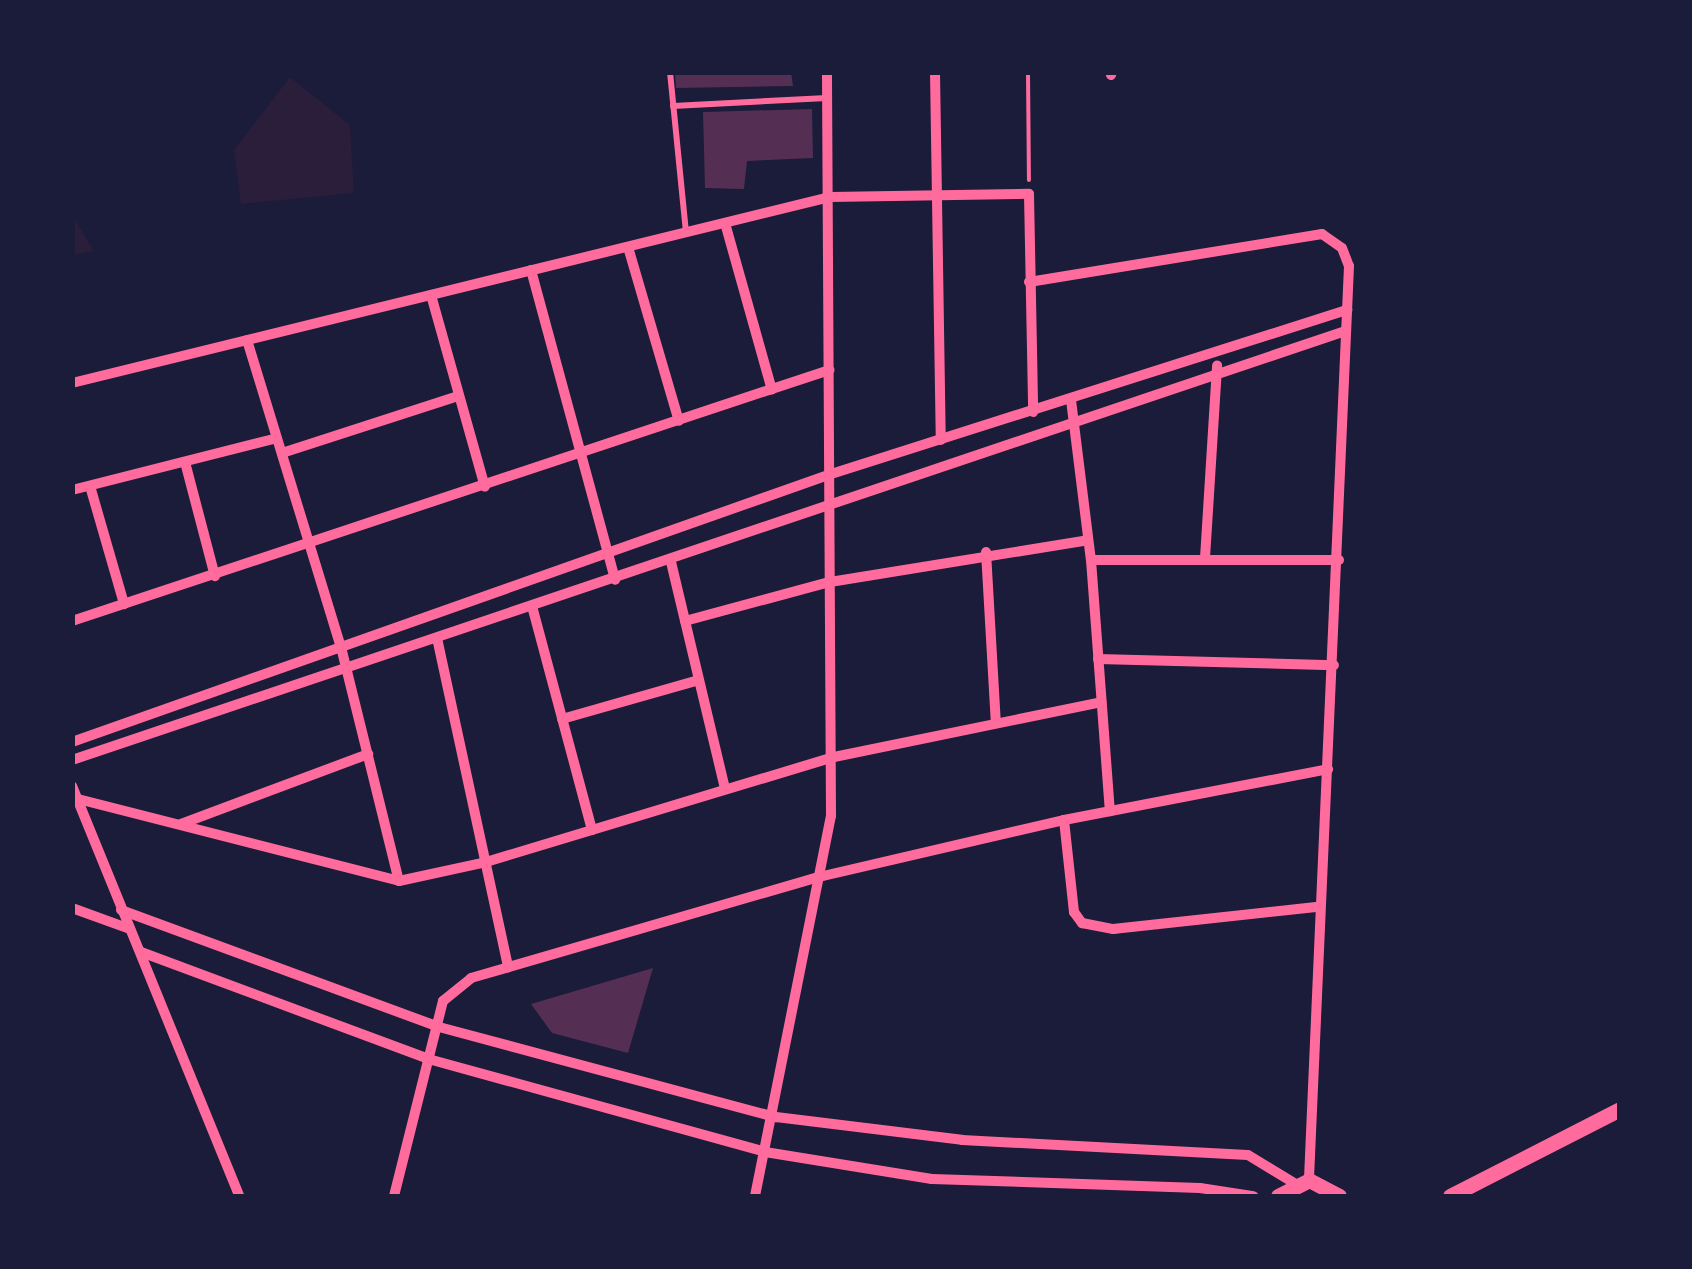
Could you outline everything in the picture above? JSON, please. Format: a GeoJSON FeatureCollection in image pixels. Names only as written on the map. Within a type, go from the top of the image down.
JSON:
{"type":"FeatureCollection","features":[{"type":"Feature","properties":{"kind":"street"},"geometry":{"type":"LineString","coordinates":[[755,1196],[776,1117],[823,876],[834,756],[828,476],[828,72]]}},
{"type":"Feature","properties":{"kind":"street"},"geometry":{"type":"LineString","coordinates":[[935,72],[940,440]]}},
{"type":"Feature","properties":{"kind":"street"},"geometry":{"type":"LineString","coordinates":[[72,383],[830,197],[1030,194],[1032,412]]}},
{"type":"Feature","properties":{"kind":"street"},"geometry":{"type":"LineString","coordinates":[[725,223],[772,390]]}},
{"type":"Feature","properties":{"kind":"street"},"geometry":{"type":"LineString","coordinates":[[1028,282],[1322,234],[1342,248],[1349,266],[1334,665],[1316,906],[1302,1181]]}},
{"type":"Feature","properties":{"kind":"street"},"geometry":{"type":"LineString","coordinates":[[628,247],[678,421]]}},
{"type":"Feature","properties":{"kind":"street"},"geometry":{"type":"LineString","coordinates":[[531,270],[614,580]]}},
{"type":"Feature","properties":{"kind":"street"},"geometry":{"type":"LineString","coordinates":[[431,295],[485,487]]}},
{"type":"Feature","properties":{"kind":"street"},"geometry":{"type":"LineString","coordinates":[[72,742],[828,476],[1347,310]]}},
{"type":"Feature","properties":{"kind":"street"},"geometry":{"type":"LineString","coordinates":[[72,760],[671,562],[1073,418],[1345,332]]}},
{"type":"Feature","properties":{"kind":"street"},"geometry":{"type":"LineString","coordinates":[[247,340],[341,647],[399,880]]}},
{"type":"Feature","properties":{"kind":"street"},"geometry":{"type":"LineString","coordinates":[[1205,558],[1218,352]]}},
{"type":"Feature","properties":{"kind":"street"},"geometry":{"type":"LineString","coordinates":[[72,621],[310,547],[829,370]]}},
{"type":"Feature","properties":{"kind":"street"},"geometry":{"type":"LineString","coordinates":[[282,453],[459,396]]}},
{"type":"Feature","properties":{"kind":"street"},"geometry":{"type":"LineString","coordinates":[[1071,400],[1090,560],[1110,811]]}},
{"type":"Feature","properties":{"kind":"street"},"geometry":{"type":"LineString","coordinates":[[72,490],[278,438]]}},
{"type":"Feature","properties":{"kind":"street"},"geometry":{"type":"LineString","coordinates":[[184,462],[215,576]]}},
{"type":"Feature","properties":{"kind":"street"},"geometry":{"type":"LineString","coordinates":[[90,486],[124,604]]}},
{"type":"Feature","properties":{"kind":"street"},"geometry":{"type":"LineString","coordinates":[[685,621],[830,582],[986,552],[1088,540]]}},
{"type":"Feature","properties":{"kind":"street"},"geometry":{"type":"LineString","coordinates":[[986,552],[996,724]]}},
{"type":"Feature","properties":{"kind":"street"},"geometry":{"type":"LineString","coordinates":[[1090,560],[1339,560]]}},
{"type":"Feature","properties":{"kind":"street"},"geometry":{"type":"LineString","coordinates":[[671,562],[725,790]]}},
{"type":"Feature","properties":{"kind":"street"},"geometry":{"type":"LineString","coordinates":[[532,606],[592,830]]}},
{"type":"Feature","properties":{"kind":"street"},"geometry":{"type":"LineString","coordinates":[[437,638],[508,966]]}},
{"type":"Feature","properties":{"kind":"street"},"geometry":{"type":"LineString","coordinates":[[1098,659],[1334,665]]}},
{"type":"Feature","properties":{"kind":"street"},"geometry":{"type":"LineString","coordinates":[[562,719],[699,680]]}},
{"type":"Feature","properties":{"kind":"street"},"geometry":{"type":"LineString","coordinates":[[78,799],[399,880],[486,862],[834,756],[1101,702]]}},
{"type":"Feature","properties":{"kind":"street"},"geometry":{"type":"LineString","coordinates":[[180,825],[368,754]]}},
{"type":"Feature","properties":{"kind":"street"},"geometry":{"type":"LineString","coordinates":[[394,1196],[432,1060],[443,1002],[454,989],[508,966],[823,876],[1064,820],[1328,768]]}},
{"type":"Feature","properties":{"kind":"street"},"geometry":{"type":"LineString","coordinates":[[72,786],[238,1196]]}},
{"type":"Feature","properties":{"kind":"street"},"geometry":{"type":"LineString","coordinates":[[1064,820],[1074,912],[1082,923],[1113,929],[1316,906]]}},
{"type":"Feature","properties":{"kind":"street"},"geometry":{"type":"LineString","coordinates":[[72,908],[130,929]]}},
{"type":"Feature","properties":{"kind":"street"},"geometry":{"type":"LineString","coordinates":[[121,910],[439,1027],[776,1117],[962,1140],[1248,1155],[1339,1196]]}},
{"type":"Feature","properties":{"kind":"street"},"geometry":{"type":"LineString","coordinates":[[141,952],[432,1060],[766,1152],[932,1179],[1200,1188],[1253,1196]]}},
{"type":"Feature","properties":{"kind":"street"},"geometry":{"type":"LineString","coordinates":[[1450,1196],[1620,1108]]}},
{"type":"Feature","properties":{"kind":"street"},"geometry":{"type":"LineString","coordinates":[[1278,1196],[1302,1181]]}},
{"type":"Feature","properties":{"kind":"lane"},"geometry":{"type":"LineString","coordinates":[[670,72],[686,232]]}},
{"type":"Feature","properties":{"kind":"lane"},"geometry":{"type":"LineString","coordinates":[[673,106],[828,98]]}},
{"type":"Feature","properties":{"kind":"path"},"geometry":{"type":"LineString","coordinates":[[1028,72],[1030,194]]}},
{"type":"Feature","properties":{"kind":"shaded area"},"geometry":{"type":"Polygon","coordinates":[[[290,77],[350,125],[354,193],[241,204],[234,150],[290,77]]]}},
{"type":"Feature","properties":{"kind":"shaded area"},"geometry":{"type":"Polygon","coordinates":[[[72,212],[73,217],[94,251],[73,255],[72,212]]]}},
{"type":"Feature","properties":{"kind":"building"},"geometry":{"type":"Polygon","coordinates":[[[675,72],[791,72],[793,86],[676,88],[675,72]]]}},
{"type":"Feature","properties":{"kind":"building"},"geometry":{"type":"Polygon","coordinates":[[[812,109],[813,158],[747,161],[744,189],[705,188],[703,112],[812,109]]]}},
{"type":"Feature","properties":{"kind":"building"},"geometry":{"type":"Polygon","coordinates":[[[653,968],[628,1053],[552,1033],[531,1004],[653,968]]]}}]}
